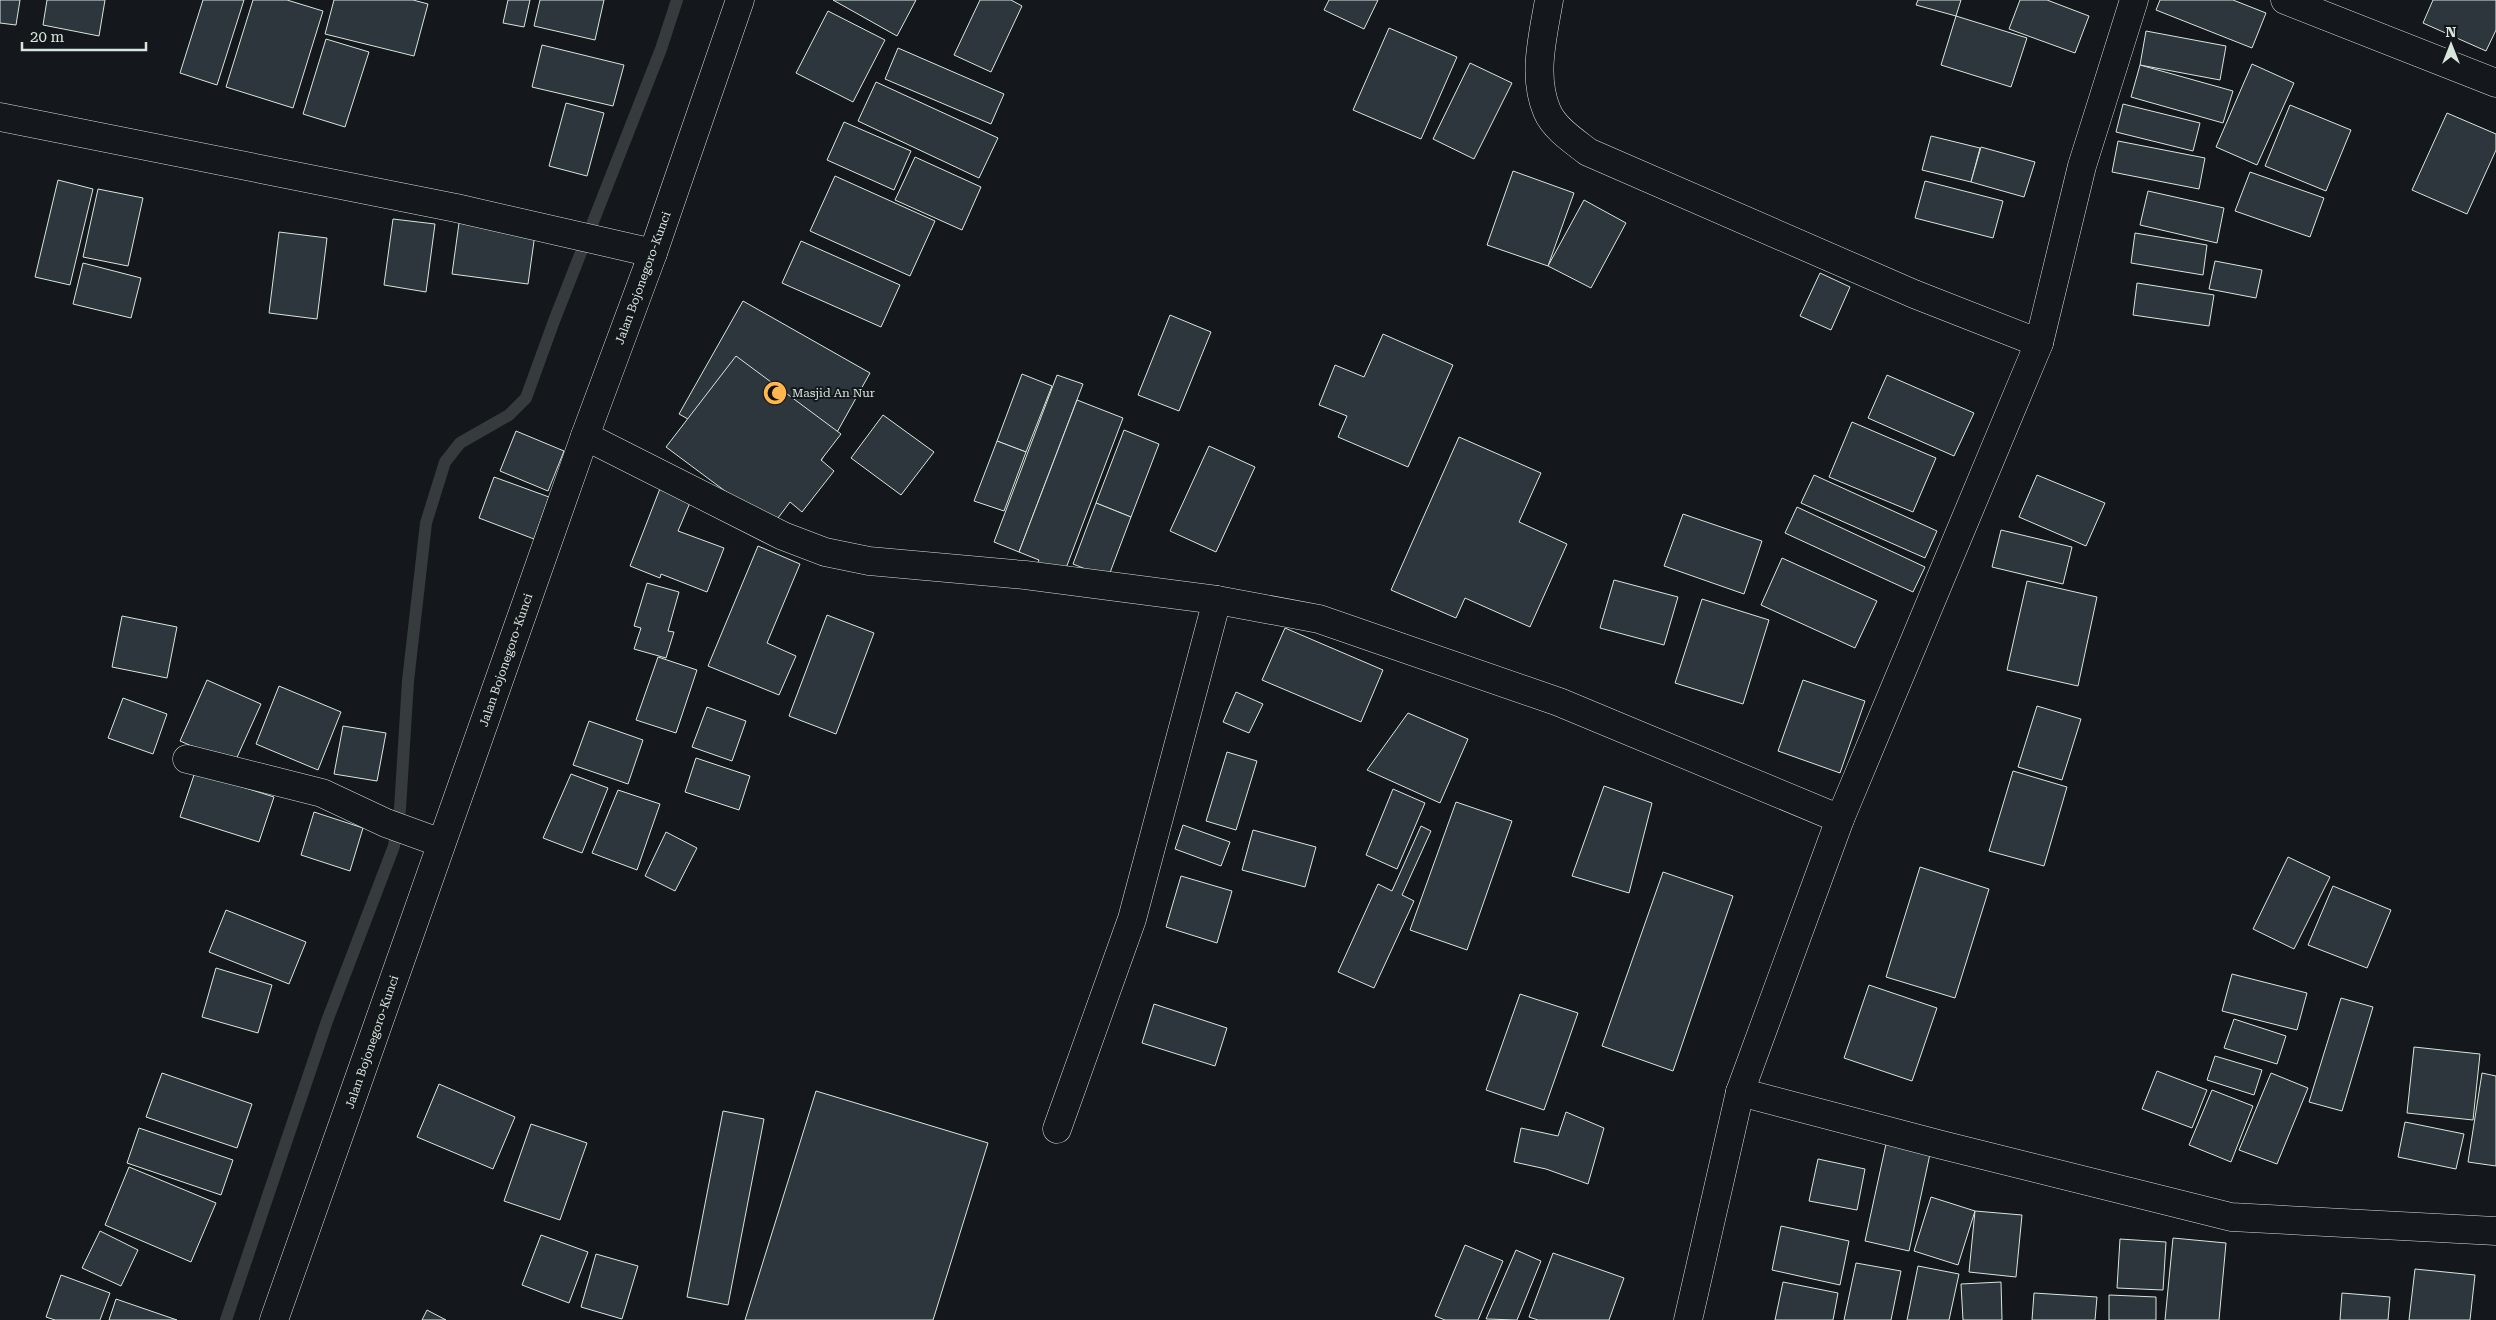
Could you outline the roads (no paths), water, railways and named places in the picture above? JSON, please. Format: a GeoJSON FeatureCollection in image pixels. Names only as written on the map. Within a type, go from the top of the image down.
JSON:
{"type":"FeatureCollection","features":[{"type":"Feature","properties":{"kind":"street","name":"Jalan Bojonegoro-Kunci"},"geometry":{"type":"LineString","coordinates":[[274,1320],[429,839],[585,436],[653,253],[740,0]]}},
{"type":"Feature","properties":{"kind":"street"},"geometry":{"type":"LineString","coordinates":[[1549,0],[1539,58],[1545,105],[1547,112],[1568,137],[1588,152],[1914,294],[2039,343]]}},
{"type":"Feature","properties":{"kind":"street"},"geometry":{"type":"LineString","coordinates":[[1688,1320],[1740,1092],[1840,819],[2039,343],[2082,166],[2134,0]]}},
{"type":"Feature","properties":{"kind":"street"},"geometry":{"type":"LineString","coordinates":[[2285,0],[2496,83]]}},
{"type":"Feature","properties":{"kind":"street"},"geometry":{"type":"LineString","coordinates":[[0,117],[417,200],[653,253]]}},
{"type":"Feature","properties":{"kind":"street"},"geometry":{"type":"LineString","coordinates":[[585,436],[783,536],[825,552],[869,560],[1026,576],[1217,600],[1319,619],[1559,702],[1840,819]]}},
{"type":"Feature","properties":{"kind":"street"},"geometry":{"type":"LineString","coordinates":[[1057,1129],[1132,919],[1217,600]]}},
{"type":"Feature","properties":{"kind":"street"},"geometry":{"type":"LineString","coordinates":[[187,759],[322,793],[386,823],[429,839]]}},
{"type":"Feature","properties":{"kind":"street"},"geometry":{"type":"LineString","coordinates":[[1740,1092],[1951,1148],[2231,1217],[2496,1231]]}},
{"type":"Feature","properties":{"kind":"waterway"},"geometry":{"type":"LineString","coordinates":[[226,1320],[327,1021],[394,846],[400,809],[408,681],[426,523],[445,462],[460,443],[509,415],[526,398],[554,321],[661,49],[677,0]]}},
{"type":"Feature","properties":{"kind":"place","name":"Masjid An Nur"},"geometry":{"type":"Point","coordinates":[775,393]}}]}
